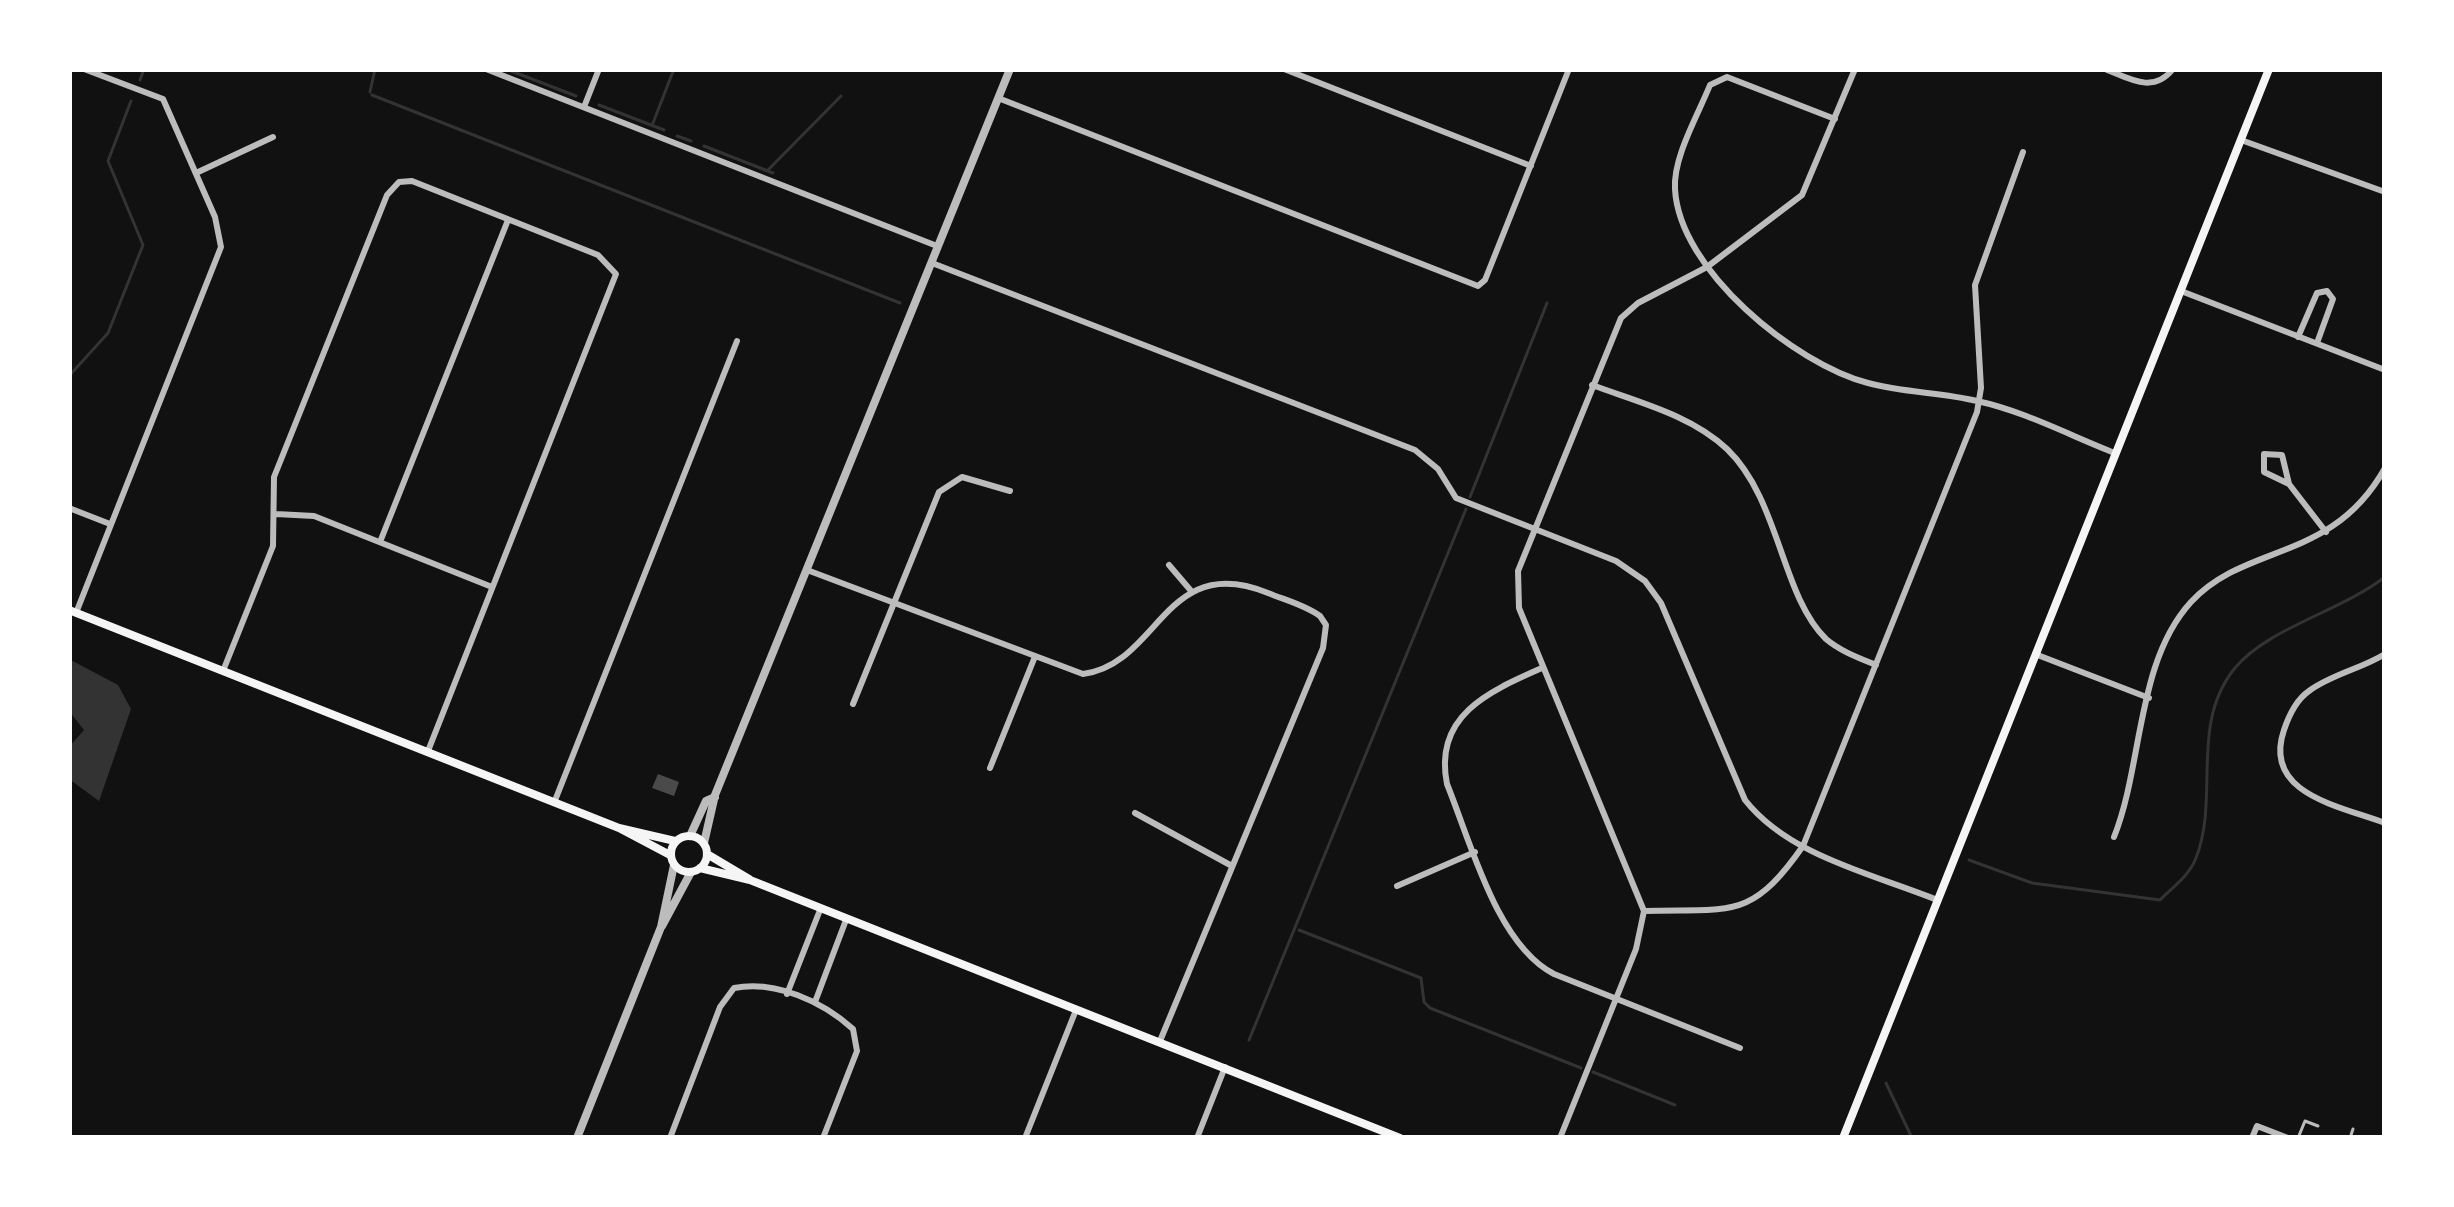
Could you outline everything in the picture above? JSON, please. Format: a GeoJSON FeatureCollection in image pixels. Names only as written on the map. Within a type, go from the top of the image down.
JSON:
{"type":"FeatureCollection","features":[{"type":"Feature","properties":{"kind":"main road"},"geometry":{"type":"LineString","coordinates":[[1844,1138],[2269,69]]}},
{"type":"Feature","properties":{"kind":"main road"},"geometry":{"type":"LineString","coordinates":[[72,612],[619,828],[676,841],[690,836],[704,843],[707,854],[750,880],[820,910],[1400,1138]]}},
{"type":"Feature","properties":{"kind":"main road"},"geometry":{"type":"LineString","coordinates":[[619,828],[696,870],[750,880]]}},
{"type":"Feature","properties":{"kind":"main road"},"geometry":{"type":"LineString","coordinates":[[672,860],[676,841]]}},
{"type":"Feature","properties":{"kind":"main road"},"geometry":{"type":"LineString","coordinates":[[696,870],[707,854]]}},
{"type":"Feature","properties":{"kind":"street"},"geometry":{"type":"LineString","coordinates":[[72,612],[221,248],[196,172],[164,99],[84,69]]}},
{"type":"Feature","properties":{"kind":"street"},"geometry":{"type":"LineString","coordinates":[[486,69],[937,246]]}},
{"type":"Feature","properties":{"kind":"street"},"geometry":{"type":"LineString","coordinates":[[584,107],[599,69]]}},
{"type":"Feature","properties":{"kind":"street"},"geometry":{"type":"LineString","coordinates":[[704,843],[715,797],[1010,69]]}},
{"type":"Feature","properties":{"kind":"street"},"geometry":{"type":"LineString","coordinates":[[1284,69],[1531,166]]}},
{"type":"Feature","properties":{"kind":"street"},"geometry":{"type":"LineString","coordinates":[[998,98],[1481,286],[1570,69]]}},
{"type":"Feature","properties":{"kind":"street"},"geometry":{"type":"LineString","coordinates":[[1560,1138],[1616,999],[1645,911],[1542,668],[1515,588],[1613,330],[1629,309],[1707,267],[1802,195],[1855,69]]}},
{"type":"Feature","properties":{"kind":"street"},"geometry":{"type":"LineString","coordinates":[[2105,69],[2148,84],[2164,80],[2173,69]]}},
{"type":"Feature","properties":{"kind":"street"},"geometry":{"type":"LineString","coordinates":[[1835,119],[1727,76],[1710,85],[1674,185],[1680,214],[1707,267],[1766,326],[1819,364],[1865,382],[1980,401],[2115,453]]}},
{"type":"Feature","properties":{"kind":"street"},"geometry":{"type":"LineString","coordinates":[[196,172],[272,137]]}},
{"type":"Feature","properties":{"kind":"street"},"geometry":{"type":"LineString","coordinates":[[2241,140],[2385,192]]}},
{"type":"Feature","properties":{"kind":"street"},"geometry":{"type":"LineString","coordinates":[[1645,911],[1745,906],[1774,884],[1803,846],[1980,401],[1975,285],[2024,152]]}},
{"type":"Feature","properties":{"kind":"street"},"geometry":{"type":"LineString","coordinates":[[224,671],[273,546],[274,477],[387,195],[398,182],[412,182],[508,220],[612,265],[615,285],[428,752]]}},
{"type":"Feature","properties":{"kind":"street"},"geometry":{"type":"LineString","coordinates":[[380,542],[508,220]]}},
{"type":"Feature","properties":{"kind":"street"},"geometry":{"type":"LineString","coordinates":[[931,262],[1414,451],[1438,469],[1456,498],[1616,561],[1645,581],[1661,603],[1744,800],[1770,828],[1937,900]]}},
{"type":"Feature","properties":{"kind":"street"},"geometry":{"type":"LineString","coordinates":[[2180,291],[2385,370]]}},
{"type":"Feature","properties":{"kind":"street"},"geometry":{"type":"LineString","coordinates":[[2298,337],[2317,293],[2327,291],[2332,303],[2317,344]]}},
{"type":"Feature","properties":{"kind":"street"},"geometry":{"type":"LineString","coordinates":[[554,803],[737,341]]}},
{"type":"Feature","properties":{"kind":"street"},"geometry":{"type":"LineString","coordinates":[[1592,385],[1694,425],[1727,449],[1762,499],[1817,628],[1842,650],[1876,665]]}},
{"type":"Feature","properties":{"kind":"street"},"geometry":{"type":"LineString","coordinates":[[2289,484],[2264,472],[2264,454],[2282,455],[2289,484],[2326,532]]}},
{"type":"Feature","properties":{"kind":"street"},"geometry":{"type":"LineString","coordinates":[[2114,837],[2131,793],[2150,698],[2174,628],[2197,597],[2224,578],[2326,532],[2359,503],[2385,468]]}},
{"type":"Feature","properties":{"kind":"street"},"geometry":{"type":"LineString","coordinates":[[853,704],[945,485],[974,478],[1010,491]]}},
{"type":"Feature","properties":{"kind":"street"},"geometry":{"type":"LineString","coordinates":[[69,508],[110,524]]}},
{"type":"Feature","properties":{"kind":"street"},"geometry":{"type":"LineString","coordinates":[[276,514],[304,513],[493,587]]}},
{"type":"Feature","properties":{"kind":"street"},"geometry":{"type":"LineString","coordinates":[[1169,565],[1192,592]]}},
{"type":"Feature","properties":{"kind":"street"},"geometry":{"type":"LineString","coordinates":[[807,570],[1034,659],[1091,673],[1192,592],[1220,580],[1241,582],[1312,610],[1326,625],[1323,648],[1160,1041]]}},
{"type":"Feature","properties":{"kind":"street"},"geometry":{"type":"LineString","coordinates":[[2035,654],[2150,698]]}},
{"type":"Feature","properties":{"kind":"street"},"geometry":{"type":"LineString","coordinates":[[2385,655],[2306,693],[2290,715],[2279,754],[2284,774],[2300,790],[2385,823]]}},
{"type":"Feature","properties":{"kind":"street"},"geometry":{"type":"LineString","coordinates":[[990,768],[1034,659]]}},
{"type":"Feature","properties":{"kind":"street"},"geometry":{"type":"LineString","coordinates":[[1542,668],[1476,698],[1448,744],[1447,784],[1523,954],[1554,974],[1740,1048]]}},
{"type":"Feature","properties":{"kind":"street"},"geometry":{"type":"LineString","coordinates":[[690,836],[706,802],[715,797]]}},
{"type":"Feature","properties":{"kind":"street"},"geometry":{"type":"LineString","coordinates":[[1135,814],[1232,866]]}},
{"type":"Feature","properties":{"kind":"street"},"geometry":{"type":"LineString","coordinates":[[1396,886],[1475,852]]}},
{"type":"Feature","properties":{"kind":"street"},"geometry":{"type":"LineString","coordinates":[[661,927],[672,860]]}},
{"type":"Feature","properties":{"kind":"street"},"geometry":{"type":"LineString","coordinates":[[577,1138],[661,927],[696,870]]}},
{"type":"Feature","properties":{"kind":"street"},"geometry":{"type":"LineString","coordinates":[[788,994],[820,910]]}},
{"type":"Feature","properties":{"kind":"street"},"geometry":{"type":"LineString","coordinates":[[815,1002],[846,920]]}},
{"type":"Feature","properties":{"kind":"street"},"geometry":{"type":"LineString","coordinates":[[670,1138],[720,1007],[734,988],[759,983],[815,1002],[853,1029],[857,1051],[823,1138]]}},
{"type":"Feature","properties":{"kind":"street"},"geometry":{"type":"LineString","coordinates":[[1025,1138],[1076,1010]]}},
{"type":"Feature","properties":{"kind":"street"},"geometry":{"type":"LineString","coordinates":[[1197,1138],[1225,1067]]}},
{"type":"Feature","properties":{"kind":"street"},"geometry":{"type":"LineString","coordinates":[[1360,1138],[1365,1125]]}},
{"type":"Feature","properties":{"kind":"street"},"geometry":{"type":"LineString","coordinates":[[2252,1138],[2258,1126],[2288,1138]]}},
{"type":"Feature","properties":{"kind":"lane"},"geometry":{"type":"LineString","coordinates":[[2298,1138],[2306,1121],[2318,1126]]}},
{"type":"Feature","properties":{"kind":"lane"},"geometry":{"type":"LineString","coordinates":[[2350,1138],[2353,1129]]}},
{"type":"Feature","properties":{"kind":"shaded area"},"geometry":{"type":"Polygon","coordinates":[[[69,659],[118,685],[131,709],[99,801],[69,779],[69,747],[84,730],[69,711],[69,659]]]}},
{"type":"Feature","properties":{"kind":"building"},"geometry":{"type":"Polygon","coordinates":[[[658,774],[679,782],[674,796],[652,788],[658,774]]]}},
{"type":"Feature","properties":{"kind":"waterway"},"geometry":{"type":"LineString","coordinates":[[140,80],[144,69]]}},
{"type":"Feature","properties":{"kind":"waterway"},"geometry":{"type":"LineString","coordinates":[[370,92],[375,69]]}},
{"type":"Feature","properties":{"kind":"waterway"},"geometry":{"type":"LineString","coordinates":[[506,69],[576,96]]}},
{"type":"Feature","properties":{"kind":"waterway"},"geometry":{"type":"LineString","coordinates":[[653,123],[674,69]]}},
{"type":"Feature","properties":{"kind":"waterway"},"geometry":{"type":"LineString","coordinates":[[372,95],[900,303]]}},
{"type":"Feature","properties":{"kind":"waterway"},"geometry":{"type":"LineString","coordinates":[[768,170],[841,96]]}},
{"type":"Feature","properties":{"kind":"waterway"},"geometry":{"type":"LineString","coordinates":[[69,376],[108,333],[143,245],[108,161],[131,101]]}},
{"type":"Feature","properties":{"kind":"waterway"},"geometry":{"type":"LineString","coordinates":[[599,105],[664,130]]}},
{"type":"Feature","properties":{"kind":"waterway"},"geometry":{"type":"LineString","coordinates":[[677,136],[691,141]]}},
{"type":"Feature","properties":{"kind":"waterway"},"geometry":{"type":"LineString","coordinates":[[704,146],[773,173]]}},
{"type":"Feature","properties":{"kind":"waterway"},"geometry":{"type":"LineString","coordinates":[[1470,497],[1547,303]]}},
{"type":"Feature","properties":{"kind":"waterway"},"geometry":{"type":"LineString","coordinates":[[1249,1040],[1466,509]]}},
{"type":"Feature","properties":{"kind":"waterway"},"geometry":{"type":"LineString","coordinates":[[1969,860],[2032,883],[2160,900],[2196,858],[2206,810],[2213,713],[2235,668],[2266,642],[2385,577]]}},
{"type":"Feature","properties":{"kind":"waterway"},"geometry":{"type":"LineString","coordinates":[[1299,930],[1421,978],[1424,1002],[1430,1008],[1581,1068]]}},
{"type":"Feature","properties":{"kind":"waterway"},"geometry":{"type":"LineString","coordinates":[[1593,1072],[1675,1105]]}},
{"type":"Feature","properties":{"kind":"waterway"},"geometry":{"type":"LineString","coordinates":[[1886,1083],[1912,1138]]}}]}
